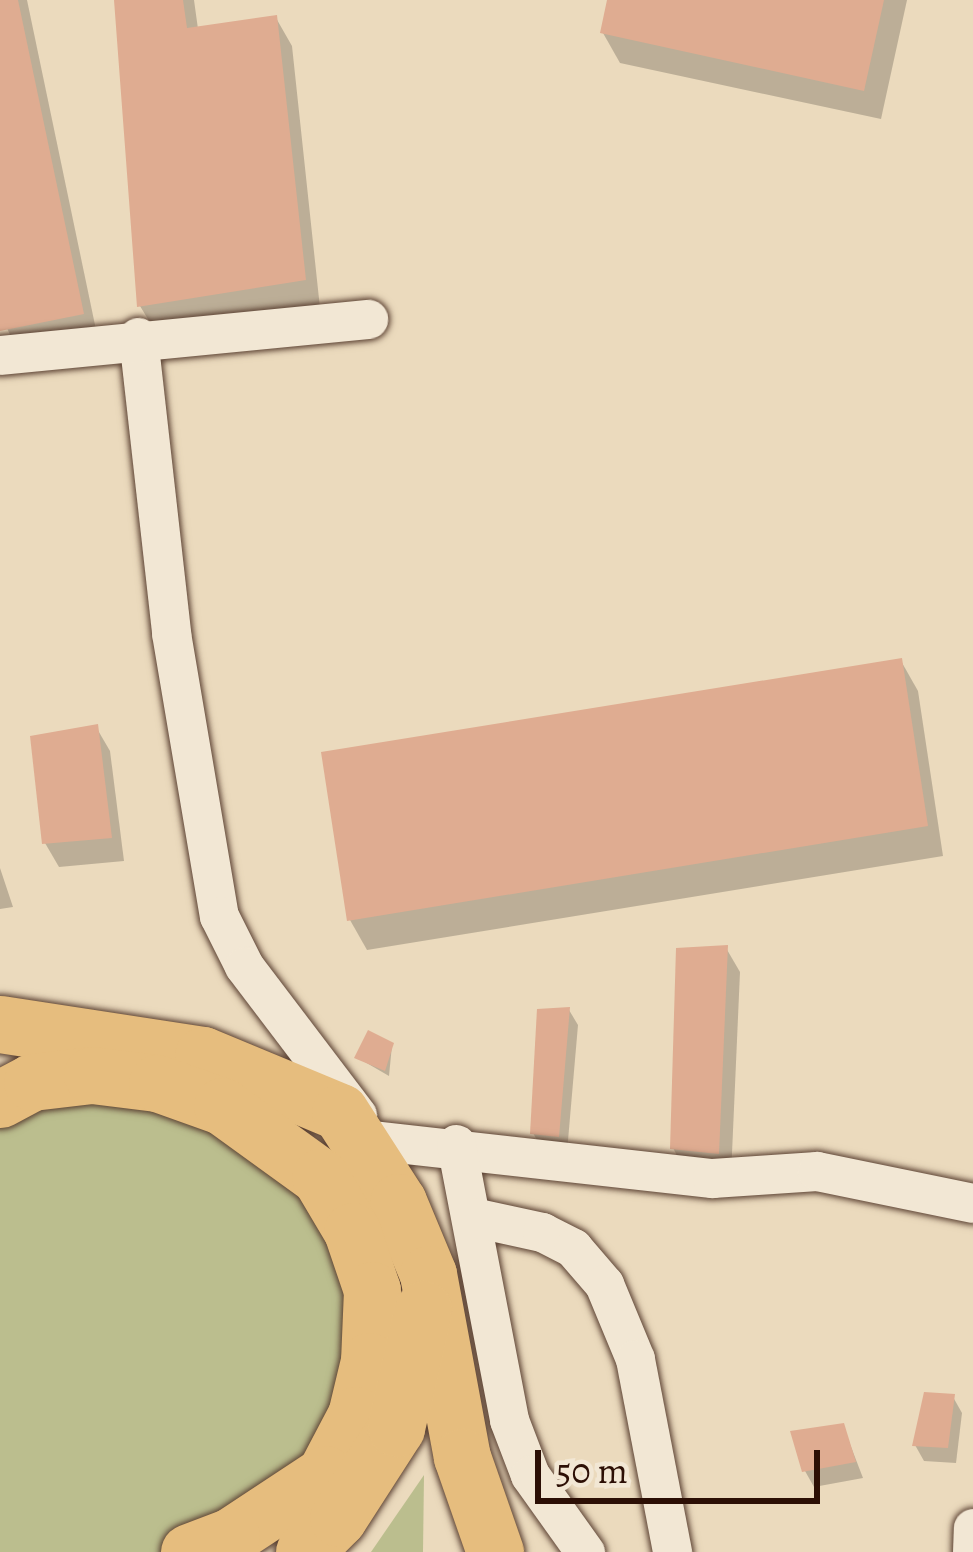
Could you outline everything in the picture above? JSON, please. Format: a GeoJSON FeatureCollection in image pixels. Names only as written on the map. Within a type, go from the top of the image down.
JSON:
{"type":"FeatureCollection","features":[{"type":"Feature","properties":{"kind":"highway"},"geometry":{"type":"LineString","coordinates":[[0,1024],[203,1055],[340,1112],[369,1139],[428,1274],[462,1457],[495,1552]]}},
{"type":"Feature","properties":{"kind":"highway"},"geometry":{"type":"LineString","coordinates":[[0,1099],[32,1082],[92,1075],[157,1083],[221,1106],[320,1177],[352,1231],[372,1290],[369,1361],[356,1415],[325,1474],[232,1536],[189,1552]]}},
{"type":"Feature","properties":{"kind":"highway"},"geometry":{"type":"LineString","coordinates":[[304,1552],[338,1518],[396,1429],[428,1274]]}},
{"type":"Feature","properties":{"kind":"street"},"geometry":{"type":"LineString","coordinates":[[0,355],[137,337],[368,320]]}},
{"type":"Feature","properties":{"kind":"street"},"geometry":{"type":"LineString","coordinates":[[137,337],[171,633],[219,916],[244,966],[369,1139],[456,1144],[712,1178],[817,1171],[973,1203]]}},
{"type":"Feature","properties":{"kind":"street"},"geometry":{"type":"LineString","coordinates":[[456,1144],[509,1420],[530,1474],[585,1552]]}},
{"type":"Feature","properties":{"kind":"street"},"geometry":{"type":"LineString","coordinates":[[473,1217],[542,1232],[573,1249],[604,1284],[635,1359],[672,1552]]}},
{"type":"Feature","properties":{"kind":"street"},"geometry":{"type":"LineString","coordinates":[[972,1552],[973,1528]]}},
{"type":"Feature","properties":{"kind":"green space"},"geometry":{"type":"Polygon","coordinates":[[[153,1091],[293,1177],[339,1253],[351,1329],[345,1406],[222,1552],[0,1552],[0,1118],[35,1095],[153,1091]]]}},
{"type":"Feature","properties":{"kind":"green space"},"geometry":{"type":"Polygon","coordinates":[[[424,1475],[423,1552],[371,1552],[424,1475]]]}},
{"type":"Feature","properties":{"kind":"building"},"geometry":{"type":"Polygon","coordinates":[[[0,0],[18,0],[84,314],[0,331],[0,0]]]}},
{"type":"Feature","properties":{"kind":"building"},"geometry":{"type":"Polygon","coordinates":[[[114,0],[183,0],[187,28],[277,15],[306,280],[137,307],[114,0]]]}},
{"type":"Feature","properties":{"kind":"building"},"geometry":{"type":"Polygon","coordinates":[[[607,0],[884,0],[864,91],[600,33],[607,0]]]}},
{"type":"Feature","properties":{"kind":"building"},"geometry":{"type":"Polygon","coordinates":[[[902,658],[928,826],[347,921],[321,752],[902,658]]]}},
{"type":"Feature","properties":{"kind":"building"},"geometry":{"type":"Polygon","coordinates":[[[98,724],[112,838],[42,844],[30,736],[98,724]]]}},
{"type":"Feature","properties":{"kind":"building"},"geometry":{"type":"Polygon","coordinates":[[[728,945],[719,1154],[670,1149],[676,948],[728,945]]]}},
{"type":"Feature","properties":{"kind":"building"},"geometry":{"type":"Polygon","coordinates":[[[570,1007],[559,1137],[530,1134],[537,1009],[570,1007]]]}},
{"type":"Feature","properties":{"kind":"building"},"geometry":{"type":"Polygon","coordinates":[[[368,1030],[394,1043],[385,1071],[354,1058],[368,1030]]]}},
{"type":"Feature","properties":{"kind":"building"},"geometry":{"type":"Polygon","coordinates":[[[924,1392],[955,1394],[948,1448],[912,1446],[924,1392]]]}},
{"type":"Feature","properties":{"kind":"building"},"geometry":{"type":"Polygon","coordinates":[[[844,1423],[856,1462],[802,1472],[790,1431],[844,1423]]]}}]}
